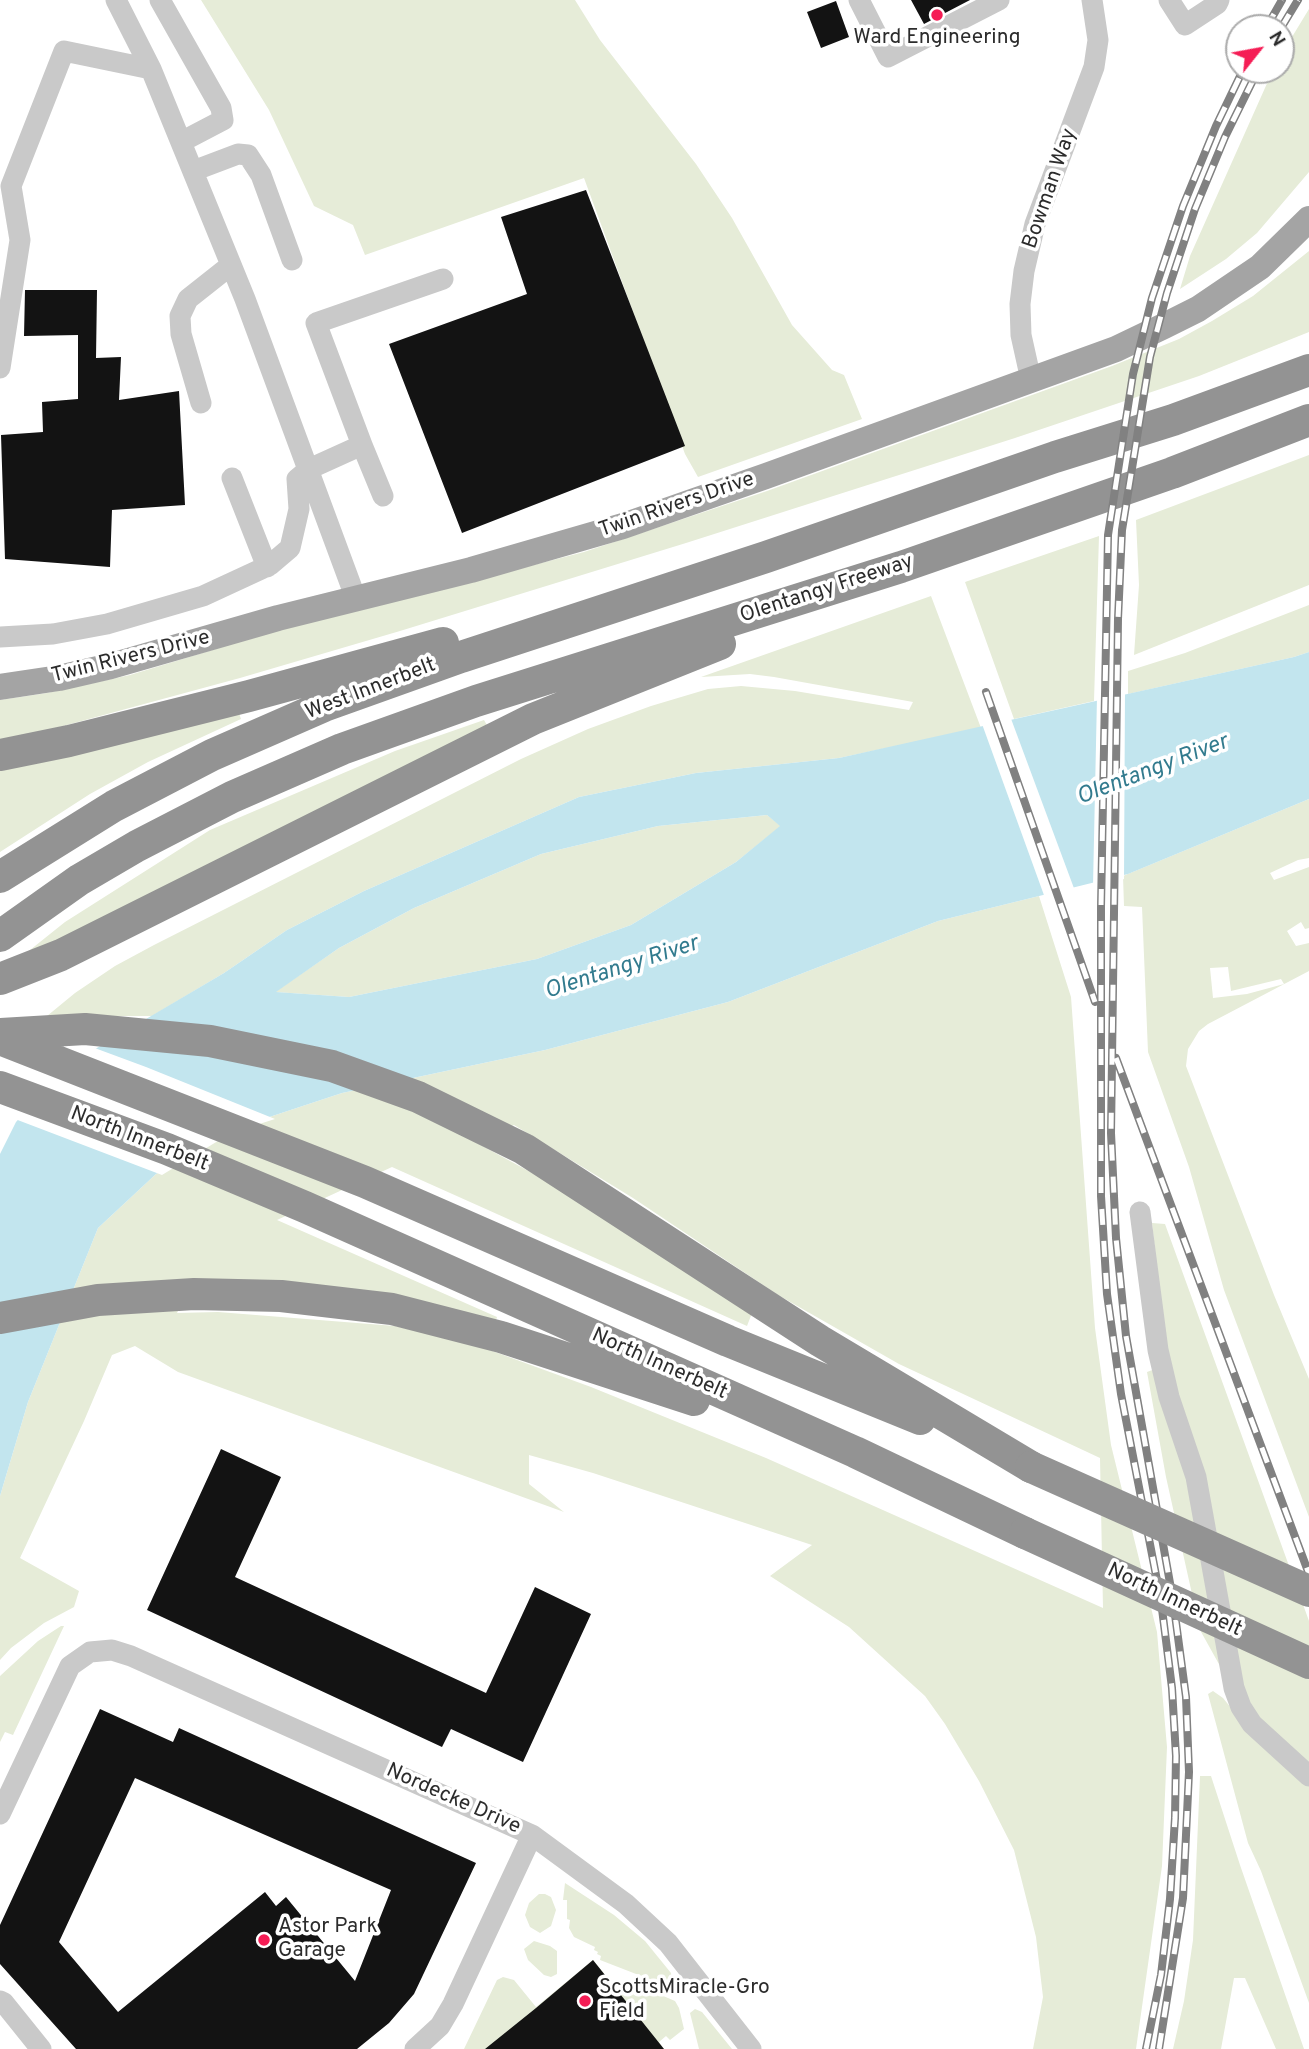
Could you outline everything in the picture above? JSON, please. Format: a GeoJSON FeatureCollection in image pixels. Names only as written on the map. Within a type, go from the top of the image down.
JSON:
{"type":"FeatureCollection","features":[{"type":"Feature","properties":{"kind":"highway"},"geometry":{"type":"LineString","coordinates":[[0,755],[69,741],[249,696],[766,557],[1055,457],[1173,420],[1309,370]]}},
{"type":"Feature","properties":{"kind":"highway","name":"Olentangy Freeway"},"geometry":{"type":"LineString","coordinates":[[0,936],[79,880],[137,846],[243,792],[342,749],[476,701],[885,572],[1172,473],[1309,421]]}},
{"type":"Feature","properties":{"kind":"highway","name":"West Innerbelt"},"geometry":{"type":"LineString","coordinates":[[0,877],[114,806],[212,755],[324,706],[461,657],[766,557]]}},
{"type":"Feature","properties":{"kind":"highway"},"geometry":{"type":"LineString","coordinates":[[0,979],[61,955],[533,719],[745,634],[885,572]]}},
{"type":"Feature","properties":{"kind":"highway"},"geometry":{"type":"LineString","coordinates":[[0,1034],[99,1030],[209,1041],[332,1066],[418,1097],[524,1149],[820,1341],[1031,1467]]}},
{"type":"Feature","properties":{"kind":"highway","name":"North Innerbelt"},"geometry":{"type":"LineString","coordinates":[[0,1040],[365,1182],[728,1341],[935,1425],[1309,1591]]}},
{"type":"Feature","properties":{"kind":"highway","name":"North Innerbelt"},"geometry":{"type":"LineString","coordinates":[[0,1087],[167,1149],[305,1207],[855,1452],[1309,1663]]}},
{"type":"Feature","properties":{"kind":"highway"},"geometry":{"type":"LineString","coordinates":[[0,1318],[98,1300],[194,1294],[281,1296],[392,1309],[501,1337],[855,1452]]}},
{"type":"Feature","properties":{"kind":"main road","name":"Twin Rivers Drive"},"geometry":{"type":"LineString","coordinates":[[0,687],[60,678],[111,666],[355,598],[471,570],[623,526],[1116,349],[1198,309],[1260,267],[1309,219]]}},
{"type":"Feature","properties":{"kind":"street"},"geometry":{"type":"LineString","coordinates":[[117,0],[151,69],[231,265],[355,598]]}},
{"type":"Feature","properties":{"kind":"street"},"geometry":{"type":"LineString","coordinates":[[160,0],[221,108],[223,120],[181,142]]}},
{"type":"Feature","properties":{"kind":"street"},"geometry":{"type":"LineString","coordinates":[[859,0],[888,57],[999,0]]}},
{"type":"Feature","properties":{"kind":"street","name":"Bowman Way"},"geometry":{"type":"LineString","coordinates":[[1031,380],[1021,335],[1020,304],[1024,271],[1035,224],[1094,66],[1098,40],[1092,0]]}},
{"type":"Feature","properties":{"kind":"street"},"geometry":{"type":"LineString","coordinates":[[1169,0],[1185,25],[1219,0]]}},
{"type":"Feature","properties":{"kind":"street"},"geometry":{"type":"LineString","coordinates":[[0,369],[20,240],[11,186],[64,51],[151,69]]}},
{"type":"Feature","properties":{"kind":"street"},"geometry":{"type":"LineString","coordinates":[[193,171],[238,154],[248,155],[261,175],[292,260]]}},
{"type":"Feature","properties":{"kind":"street"},"geometry":{"type":"LineString","coordinates":[[201,403],[181,334],[180,316],[188,299],[231,265]]}},
{"type":"Feature","properties":{"kind":"street"},"geometry":{"type":"LineString","coordinates":[[383,496],[316,323],[443,279]]}},
{"type":"Feature","properties":{"kind":"street"},"geometry":{"type":"LineString","coordinates":[[0,637],[53,634],[107,624],[203,596],[267,567],[290,548],[299,509],[297,479],[309,469],[362,445]]}},
{"type":"Feature","properties":{"kind":"street"},"geometry":{"type":"LineString","coordinates":[[232,478],[267,567]]}},
{"type":"Feature","properties":{"kind":"street"},"geometry":{"type":"LineString","coordinates":[[1140,1212],[1158,1350],[1169,1397],[1196,1477],[1234,1688],[1241,1707],[1252,1724],[1309,1776]]}},
{"type":"Feature","properties":{"kind":"street","name":"Nordecke Drive"},"geometry":{"type":"LineString","coordinates":[[0,1814],[69,1666],[90,1652],[112,1650],[131,1656],[532,1835],[626,1904],[668,1943],[751,2049]]}},
{"type":"Feature","properties":{"kind":"street"},"geometry":{"type":"LineString","coordinates":[[415,2049],[440,2026],[453,2004],[532,1835]]}},
{"type":"Feature","properties":{"kind":"street"},"geometry":{"type":"LineString","coordinates":[[0,2001],[41,2049]]}},
{"type":"Feature","properties":{"kind":"green space"},"geometry":{"type":"Polygon","coordinates":[[[201,0],[575,0],[600,40],[696,164],[732,218],[792,325],[832,370],[844,375],[862,419],[698,477],[685,454],[584,178],[365,255],[353,225],[314,206],[269,110],[201,0]]]}},
{"type":"Feature","properties":{"kind":"green space"},"geometry":{"type":"Polygon","coordinates":[[[1309,9],[1309,172],[1257,233],[1226,259],[1180,289],[1190,256],[1267,84],[1295,84],[1295,32],[1309,9]]]}},
{"type":"Feature","properties":{"kind":"green space"},"geometry":{"type":"Polygon","coordinates":[[[1309,251],[1309,332],[1199,376],[686,543],[400,631],[240,678],[30,735],[0,740],[0,700],[130,675],[265,634],[584,552],[767,491],[1112,366],[1179,339],[1212,321],[1253,296],[1309,251]]]}},
{"type":"Feature","properties":{"kind":"green space"},"geometry":{"type":"Polygon","coordinates":[[[1309,455],[1309,585],[1134,655],[1139,585],[1136,520],[1309,455]]]}},
{"type":"Feature","properties":{"kind":"green space"},"geometry":{"type":"Polygon","coordinates":[[[1099,536],[1094,701],[1014,719],[965,582],[1099,536]]]}},
{"type":"Feature","properties":{"kind":"green space"},"geometry":{"type":"Polygon","coordinates":[[[931,596],[981,728],[839,758],[696,773],[579,797],[364,891],[287,930],[224,973],[152,1016],[47,1016],[115,966],[154,945],[521,759],[588,729],[651,706],[708,689],[741,686],[795,691],[909,710],[913,702],[774,677],[750,674],[701,677],[931,596]]]}},
{"type":"Feature","properties":{"kind":"green space"},"geometry":{"type":"Polygon","coordinates":[[[1309,605],[1309,652],[1128,694],[1128,671],[1185,653],[1309,605]]]}},
{"type":"Feature","properties":{"kind":"green space"},"geometry":{"type":"Polygon","coordinates":[[[238,710],[241,719],[148,762],[90,794],[0,852],[0,771],[238,710]]]}},
{"type":"Feature","properties":{"kind":"green space"},"geometry":{"type":"Polygon","coordinates":[[[484,720],[488,727],[15,962],[65,922],[210,830],[395,751],[484,720]]]}},
{"type":"Feature","properties":{"kind":"green space"},"geometry":{"type":"Polygon","coordinates":[[[1309,799],[1309,858],[1270,873],[1274,880],[1309,867],[1309,928],[1305,929],[1301,922],[1287,931],[1296,946],[1309,943],[1309,971],[1208,1024],[1199,1031],[1188,1049],[1186,1066],[1309,1379],[1309,1517],[1224,1290],[1189,1167],[1148,1052],[1142,907],[1124,906],[1123,876],[1309,799]],[[1228,967],[1210,968],[1213,998],[1247,994],[1284,984],[1281,979],[1231,991],[1228,967]]]}},
{"type":"Feature","properties":{"kind":"green space"},"geometry":{"type":"Polygon","coordinates":[[[767,815],[781,826],[736,862],[631,925],[537,959],[349,997],[275,992],[339,948],[414,908],[541,854],[658,826],[767,815]]]}},
{"type":"Feature","properties":{"kind":"green space"},"geometry":{"type":"Polygon","coordinates":[[[1039,896],[1071,997],[1095,1328],[1111,1445],[1157,1632],[1167,1747],[1162,1866],[1136,2049],[1033,2049],[1043,1997],[1036,1937],[1014,1850],[979,1781],[925,1696],[849,1627],[770,1576],[812,1545],[593,1473],[529,1455],[529,1484],[564,1512],[178,1372],[135,1346],[112,1355],[20,1558],[79,1591],[74,1607],[44,1623],[11,1648],[0,1660],[0,1496],[28,1402],[98,1228],[156,1174],[230,1130],[342,1093],[545,1050],[728,1002],[938,921],[1039,896]],[[514,1125],[475,1142],[547,1181],[752,1313],[747,1326],[392,1167],[277,1220],[497,1317],[495,1324],[193,1280],[177,1313],[218,1312],[395,1326],[476,1345],[591,1387],[766,1458],[1103,1608],[1100,1458],[899,1364],[778,1295],[633,1198],[514,1125]]]}},
{"type":"Feature","properties":{"kind":"green space"},"geometry":{"type":"Polygon","coordinates":[[[1152,1223],[1165,1224],[1309,1621],[1309,1767],[1267,1729],[1244,1696],[1167,1360],[1152,1223]]]}},
{"type":"Feature","properties":{"kind":"green space"},"geometry":{"type":"Polygon","coordinates":[[[1155,1369],[1192,1487],[1225,1675],[1200,1630],[1166,1477],[1147,1372],[1155,1369]]]}},
{"type":"Feature","properties":{"kind":"green space"},"geometry":{"type":"Polygon","coordinates":[[[64,1626],[13,1735],[5,1732],[0,1742],[0,1676],[38,1641],[64,1626]]]}},
{"type":"Feature","properties":{"kind":"green space"},"geometry":{"type":"Polygon","coordinates":[[[1213,1691],[1223,1698],[1249,1730],[1309,1783],[1309,2003],[1261,1871],[1248,1843],[1208,1694],[1213,1691]]]}},
{"type":"Feature","properties":{"kind":"green space"},"geometry":{"type":"Polygon","coordinates":[[[1200,1776],[1211,1776],[1304,2049],[1276,2049],[1245,1978],[1234,1978],[1221,2049],[1173,2049],[1184,2001],[1193,1940],[1200,1776]]]}},
{"type":"Feature","properties":{"kind":"green space"},"geometry":{"type":"Polygon","coordinates":[[[565,1883],[614,1915],[645,1941],[671,1973],[672,1984],[667,1986],[600,1960],[601,1956],[594,1950],[595,1947],[574,1937],[569,1928],[570,1920],[567,1919],[567,1900],[563,1900],[565,1883]]]}},
{"type":"Feature","properties":{"kind":"green space"},"geometry":{"type":"Polygon","coordinates":[[[539,1894],[551,1897],[556,1910],[551,1926],[540,1933],[530,1927],[525,1915],[529,1903],[539,1894]]]}},
{"type":"Feature","properties":{"kind":"green space"},"geometry":{"type":"Polygon","coordinates":[[[534,1941],[557,1951],[557,1974],[551,1977],[544,1975],[528,1960],[524,1949],[534,1941]]]}},
{"type":"Feature","properties":{"kind":"green space","name":"ScottsMiracle-Gro Field"},"geometry":{"type":"Polygon","coordinates":[[[593,1960],[621,1994],[628,1989],[625,1985],[633,1983],[675,2001],[684,2029],[670,2040],[666,2036],[659,2042],[664,2049],[464,2049],[497,1980],[503,1977],[514,1980],[536,2007],[593,1960]]]}},
{"type":"Feature","properties":{"kind":"green space"},"geometry":{"type":"Polygon","coordinates":[[[695,2009],[702,2012],[732,2049],[699,2049],[690,2013],[695,2009]]]}},
{"type":"Feature","properties":{"kind":"water","name":"Olentangy River"},"geometry":{"type":"Polygon","coordinates":[[[1309,652],[1309,799],[1128,874],[938,921],[728,1002],[545,1050],[342,1093],[230,1130],[156,1174],[98,1228],[28,1402],[0,1496],[0,1154],[16,1122],[68,1065],[224,973],[287,930],[364,891],[579,797],[696,773],[839,758],[1309,652]],[[767,815],[658,826],[541,854],[414,908],[339,948],[276,992],[349,997],[537,959],[631,925],[736,862],[780,826],[767,815]]]}},
{"type":"Feature","properties":{"kind":"pier"},"geometry":{"type":"Polygon","coordinates":[[[1125,691],[1124,879],[1093,886],[1097,697],[1125,691]]]}},
{"type":"Feature","properties":{"kind":"pier"},"geometry":{"type":"Polygon","coordinates":[[[1010,716],[1075,891],[1045,898],[982,724],[1010,716]]]}},
{"type":"Feature","properties":{"kind":"pier"},"geometry":{"type":"Polygon","coordinates":[[[92,1047],[275,1119],[231,1133],[162,1175],[15,1119],[66,1063],[92,1047]]]}},
{"type":"Feature","properties":{"kind":"building","name":"Ward Engineering"},"geometry":{"type":"Polygon","coordinates":[[[911,0],[970,0],[924,24],[911,0]]]}},
{"type":"Feature","properties":{"kind":"building"},"geometry":{"type":"Polygon","coordinates":[[[836,1],[849,37],[821,48],[807,12],[836,1]]]}},
{"type":"Feature","properties":{"kind":"building"},"geometry":{"type":"Polygon","coordinates":[[[586,190],[685,446],[462,533],[389,344],[527,294],[501,217],[586,190]]]}},
{"type":"Feature","properties":{"kind":"building"},"geometry":{"type":"Polygon","coordinates":[[[25,290],[97,290],[96,358],[121,357],[119,400],[179,391],[185,505],[112,510],[110,567],[5,559],[1,435],[43,432],[42,402],[78,399],[78,335],[24,336],[25,290]]]}},
{"type":"Feature","properties":{"kind":"building"},"geometry":{"type":"Polygon","coordinates":[[[221,1449],[281,1477],[235,1577],[486,1693],[535,1587],[591,1614],[523,1762],[451,1729],[442,1747],[147,1610],[221,1449]]]}},
{"type":"Feature","properties":{"kind":"building"},"geometry":{"type":"Polygon","coordinates":[[[100,1709],[173,1742],[179,1728],[476,1863],[414,1994],[389,2023],[357,2049],[76,2049],[0,1964],[0,1925],[100,1709]],[[135,1778],[59,1942],[118,2012],[265,1892],[276,1906],[286,1897],[355,1981],[391,1890],[135,1778]]]}},
{"type":"Feature","properties":{"kind":"building","name":"ScottsMiracle-Gro Field"},"geometry":{"type":"Polygon","coordinates":[[[593,1960],[664,2049],[485,2049],[536,2008],[593,1960]]]}},
{"type":"Feature","properties":{"kind":"railway"},"geometry":{"type":"LineString","coordinates":[[1274,14],[1282,0]]}},
{"type":"Feature","properties":{"kind":"railway"},"geometry":{"type":"LineString","coordinates":[[1290,14],[1298,0]]}},
{"type":"Feature","properties":{"kind":"railway"},"geometry":{"type":"LineString","coordinates":[[1146,2049],[1161,1975],[1170,1899],[1176,1756],[1172,1688],[1161,1601],[1121,1394],[1107,1294],[1101,1196],[1101,907],[1108,535],[1133,374],[1152,298],[1183,206],[1236,84]]}},
{"type":"Feature","properties":{"kind":"railway"},"geometry":{"type":"LineString","coordinates":[[1159,2049],[1183,1898],[1189,1772],[1186,1697],[1173,1600],[1126,1336],[1116,1238],[1111,1133],[1118,619],[1122,530],[1150,357],[1167,293],[1195,209],[1225,137],[1251,84]]}},
{"type":"Feature","properties":{"kind":"railway"},"geometry":{"type":"LineString","coordinates":[[986,692],[1095,1002]]}},
{"type":"Feature","properties":{"kind":"railway"},"geometry":{"type":"LineString","coordinates":[[1116,1058],[1309,1574]]}},
{"type":"Feature","properties":{"kind":"place","name":"Ward Engineering"},"geometry":{"type":"Point","coordinates":[937,15]}},
{"type":"Feature","properties":{"kind":"place","name":"Astor Park Garage"},"geometry":{"type":"Point","coordinates":[264,1940]}},
{"type":"Feature","properties":{"kind":"place","name":"ScottsMiracle-Gro Field"},"geometry":{"type":"Point","coordinates":[585,2001]}}]}
